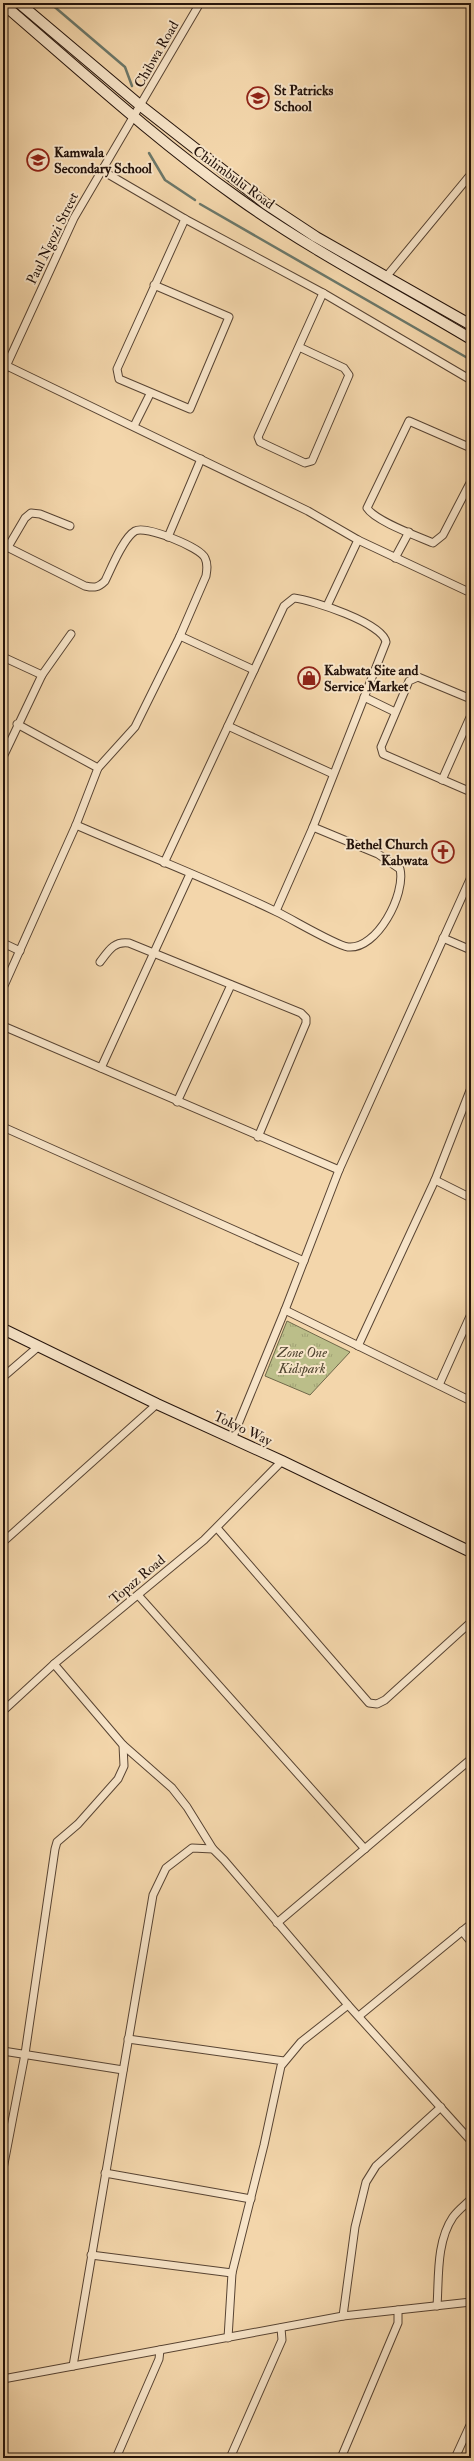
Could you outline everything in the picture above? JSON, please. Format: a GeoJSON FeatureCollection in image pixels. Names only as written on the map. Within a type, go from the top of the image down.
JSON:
{"type":"FeatureCollection","features":[{"type":"Feature","properties":{"kind":"main road","name":"Chilimbulu Road"},"geometry":{"type":"LineString","coordinates":[[19,3],[141,106],[266,204],[293,223],[471,325]]}},
{"type":"Feature","properties":{"kind":"main road","name":"Chilimbulu Road"},"geometry":{"type":"LineString","coordinates":[[3,4],[133,118],[200,170],[270,220],[356,274],[471,339]]}},
{"type":"Feature","properties":{"kind":"main road","name":"Tokyo Way"},"geometry":{"type":"LineString","coordinates":[[3,1329],[157,1404],[282,1461],[471,1552]]}},
{"type":"Feature","properties":{"kind":"street","name":"Chibwa Road"},"geometry":{"type":"LineString","coordinates":[[133,118],[200,3]]}},
{"type":"Feature","properties":{"kind":"street","name":"Paul Ngozi Street"},"geometry":{"type":"LineString","coordinates":[[4,368],[74,218],[133,118]]}},
{"type":"Feature","properties":{"kind":"street"},"geometry":{"type":"LineString","coordinates":[[101,170],[185,219],[323,293],[471,380]]}},
{"type":"Feature","properties":{"kind":"street"},"geometry":{"type":"LineString","coordinates":[[386,277],[471,174]]}},
{"type":"Feature","properties":{"kind":"street"},"geometry":{"type":"LineString","coordinates":[[154,285],[227,314],[229,320],[190,409],[150,394],[119,378],[117,374],[154,285],[185,219]]}},
{"type":"Feature","properties":{"kind":"street"},"geometry":{"type":"LineString","coordinates":[[299,347],[344,368],[349,375],[312,461],[309,463],[305,463],[260,442],[258,437],[323,293]]}},
{"type":"Feature","properties":{"kind":"street"},"geometry":{"type":"LineString","coordinates":[[4,368],[134,426],[308,511],[358,540],[471,593]]}},
{"type":"Feature","properties":{"kind":"street"},"geometry":{"type":"LineString","coordinates":[[134,426],[150,394]]}},
{"type":"Feature","properties":{"kind":"street"},"geometry":{"type":"LineString","coordinates":[[471,448],[412,421],[408,422],[367,508],[370,512],[433,543],[438,541],[471,481]]}},
{"type":"Feature","properties":{"kind":"street"},"geometry":{"type":"LineString","coordinates":[[168,537],[201,459]]}},
{"type":"Feature","properties":{"kind":"street"},"geometry":{"type":"LineString","coordinates":[[3,988],[76,825],[98,768],[135,726],[180,636],[206,576],[207,567],[205,558],[199,551],[168,537],[144,529],[136,530],[129,536],[105,581],[100,586],[94,588],[85,586],[6,546],[25,518],[31,513],[40,514],[70,526]]}},
{"type":"Feature","properties":{"kind":"street"},"geometry":{"type":"LineString","coordinates":[[395,558],[409,532]]}},
{"type":"Feature","properties":{"kind":"street"},"geometry":{"type":"LineString","coordinates":[[327,606],[358,540]]}},
{"type":"Feature","properties":{"kind":"street"},"geometry":{"type":"LineString","coordinates":[[164,863],[254,670],[289,601],[294,598],[308,599],[327,606],[377,630],[385,637],[386,642],[313,826],[276,911]]}},
{"type":"Feature","properties":{"kind":"street"},"geometry":{"type":"LineString","coordinates":[[3,757],[17,724],[42,675],[71,634]]}},
{"type":"Feature","properties":{"kind":"street"},"geometry":{"type":"LineString","coordinates":[[180,636],[254,670]]}},
{"type":"Feature","properties":{"kind":"street"},"geometry":{"type":"LineString","coordinates":[[3,657],[42,675]]}},
{"type":"Feature","properties":{"kind":"street"},"geometry":{"type":"LineString","coordinates":[[471,699],[418,677],[412,678],[409,681],[382,741],[381,751],[471,792]]}},
{"type":"Feature","properties":{"kind":"street"},"geometry":{"type":"LineString","coordinates":[[364,697],[395,712]]}},
{"type":"Feature","properties":{"kind":"street"},"geometry":{"type":"LineString","coordinates":[[442,780],[471,716]]}},
{"type":"Feature","properties":{"kind":"street"},"geometry":{"type":"LineString","coordinates":[[17,724],[98,768]]}},
{"type":"Feature","properties":{"kind":"street"},"geometry":{"type":"LineString","coordinates":[[228,726],[333,774]]}},
{"type":"Feature","properties":{"kind":"street"},"geometry":{"type":"LineString","coordinates":[[76,825],[276,911],[346,947],[360,945],[377,932],[390,914],[399,894],[402,878],[400,869],[394,863],[378,854],[313,826]]}},
{"type":"Feature","properties":{"kind":"street"},"geometry":{"type":"LineString","coordinates":[[101,1068],[190,874]]}},
{"type":"Feature","properties":{"kind":"street"},"geometry":{"type":"LineString","coordinates":[[232,1439],[285,1310],[339,1170],[471,877]]}},
{"type":"Feature","properties":{"kind":"street"},"geometry":{"type":"LineString","coordinates":[[443,938],[471,950]]}},
{"type":"Feature","properties":{"kind":"street"},"geometry":{"type":"LineString","coordinates":[[100,962],[113,945],[120,942],[154,954],[301,1013],[306,1018],[306,1023],[258,1137]]}},
{"type":"Feature","properties":{"kind":"street"},"geometry":{"type":"LineString","coordinates":[[3,943],[20,951]]}},
{"type":"Feature","properties":{"kind":"street"},"geometry":{"type":"LineString","coordinates":[[177,1102],[231,985]]}},
{"type":"Feature","properties":{"kind":"street"},"geometry":{"type":"LineString","coordinates":[[3,1026],[258,1137],[339,1170]]}},
{"type":"Feature","properties":{"kind":"street"},"geometry":{"type":"LineString","coordinates":[[358,1346],[435,1180],[468,1103],[471,1088]]}},
{"type":"Feature","properties":{"kind":"street"},"geometry":{"type":"LineString","coordinates":[[3,1127],[304,1262]]}},
{"type":"Feature","properties":{"kind":"street"},"geometry":{"type":"LineString","coordinates":[[435,1180],[471,1198]]}},
{"type":"Feature","properties":{"kind":"street"},"geometry":{"type":"LineString","coordinates":[[285,1310],[471,1401]]}},
{"type":"Feature","properties":{"kind":"street"},"geometry":{"type":"LineString","coordinates":[[439,1385],[471,1314]]}},
{"type":"Feature","properties":{"kind":"street"},"geometry":{"type":"LineString","coordinates":[[3,1377],[39,1346]]}},
{"type":"Feature","properties":{"kind":"street"},"geometry":{"type":"LineString","coordinates":[[3,1542],[157,1404]]}},
{"type":"Feature","properties":{"kind":"street","name":"Topaz Road"},"geometry":{"type":"LineString","coordinates":[[3,1711],[54,1664],[217,1528],[282,1461]]}},
{"type":"Feature","properties":{"kind":"street"},"geometry":{"type":"LineString","coordinates":[[217,1528],[369,1703],[377,1704],[385,1700],[471,1622]]}},
{"type":"Feature","properties":{"kind":"street"},"geometry":{"type":"LineString","coordinates":[[138,1595],[365,1848]]}},
{"type":"Feature","properties":{"kind":"street"},"geometry":{"type":"LineString","coordinates":[[54,1664],[123,1745],[172,1788],[187,1807],[212,1849],[224,1860],[348,2005],[471,2141]]}},
{"type":"Feature","properties":{"kind":"street"},"geometry":{"type":"LineString","coordinates":[[3,2170],[25,2054],[55,1849],[57,1842],[78,1824],[122,1774],[124,1769],[123,1745]]}},
{"type":"Feature","properties":{"kind":"street"},"geometry":{"type":"LineString","coordinates":[[277,1923],[471,1759]]}},
{"type":"Feature","properties":{"kind":"street"},"geometry":{"type":"LineString","coordinates":[[73,2366],[153,1895],[166,1868],[192,1848],[212,1849]]}},
{"type":"Feature","properties":{"kind":"street"},"geometry":{"type":"LineString","coordinates":[[359,2016],[471,1924]]}},
{"type":"Feature","properties":{"kind":"street"},"geometry":{"type":"LineString","coordinates":[[462,1931],[471,1942]]}},
{"type":"Feature","properties":{"kind":"street"},"geometry":{"type":"LineString","coordinates":[[228,2338],[232,2273],[251,2199],[277,2077],[284,2061],[300,2042],[348,2005]]}},
{"type":"Feature","properties":{"kind":"street"},"geometry":{"type":"LineString","coordinates":[[128,2038],[284,2061]]}},
{"type":"Feature","properties":{"kind":"street"},"geometry":{"type":"LineString","coordinates":[[3,2051],[123,2070]]}},
{"type":"Feature","properties":{"kind":"street"},"geometry":{"type":"LineString","coordinates":[[343,2316],[355,2227],[366,2182],[376,2166],[441,2107]]}},
{"type":"Feature","properties":{"kind":"street"},"geometry":{"type":"LineString","coordinates":[[105,2173],[251,2199]]}},
{"type":"Feature","properties":{"kind":"street"},"geometry":{"type":"LineString","coordinates":[[437,2306],[442,2245],[446,2230],[454,2216],[471,2199]]}},
{"type":"Feature","properties":{"kind":"street"},"geometry":{"type":"LineString","coordinates":[[91,2255],[232,2273]]}},
{"type":"Feature","properties":{"kind":"street"},"geometry":{"type":"LineString","coordinates":[[3,2379],[343,2316],[471,2302]]}},
{"type":"Feature","properties":{"kind":"street"},"geometry":{"type":"LineString","coordinates":[[341,2458],[398,2323],[398,2310]]}},
{"type":"Feature","properties":{"kind":"street"},"geometry":{"type":"LineString","coordinates":[[230,2458],[282,2340],[281,2328]]}},
{"type":"Feature","properties":{"kind":"street"},"geometry":{"type":"LineString","coordinates":[[116,2458],[159,2359],[160,2350]]}},
{"type":"Feature","properties":{"kind":"street"},"geometry":{"type":"LineString","coordinates":[[455,2458],[471,2424]]}},
{"type":"Feature","properties":{"kind":"green space","name":"Zone One Kidspark"},"geometry":{"type":"Polygon","coordinates":[[[287,1321],[350,1352],[310,1395],[265,1376],[287,1321]]]}},
{"type":"Feature","properties":{"kind":"waterway"},"geometry":{"type":"LineString","coordinates":[[50,3],[125,67],[132,86]]}},
{"type":"Feature","properties":{"kind":"waterway"},"geometry":{"type":"LineString","coordinates":[[149,153],[165,180],[195,200]]}},
{"type":"Feature","properties":{"kind":"waterway"},"geometry":{"type":"LineString","coordinates":[[200,204],[471,360]]}},
{"type":"Feature","properties":{"kind":"place","name":"St Patricks School"},"geometry":{"type":"Point","coordinates":[258,98]}},
{"type":"Feature","properties":{"kind":"place","name":"Kamwala Secondary School"},"geometry":{"type":"Point","coordinates":[38,160]}},
{"type":"Feature","properties":{"kind":"place","name":"Kabwata Site and Service Market"},"geometry":{"type":"Point","coordinates":[309,678]}},
{"type":"Feature","properties":{"kind":"place","name":"Bethel Church Kabwata"},"geometry":{"type":"Point","coordinates":[443,852]}}]}
